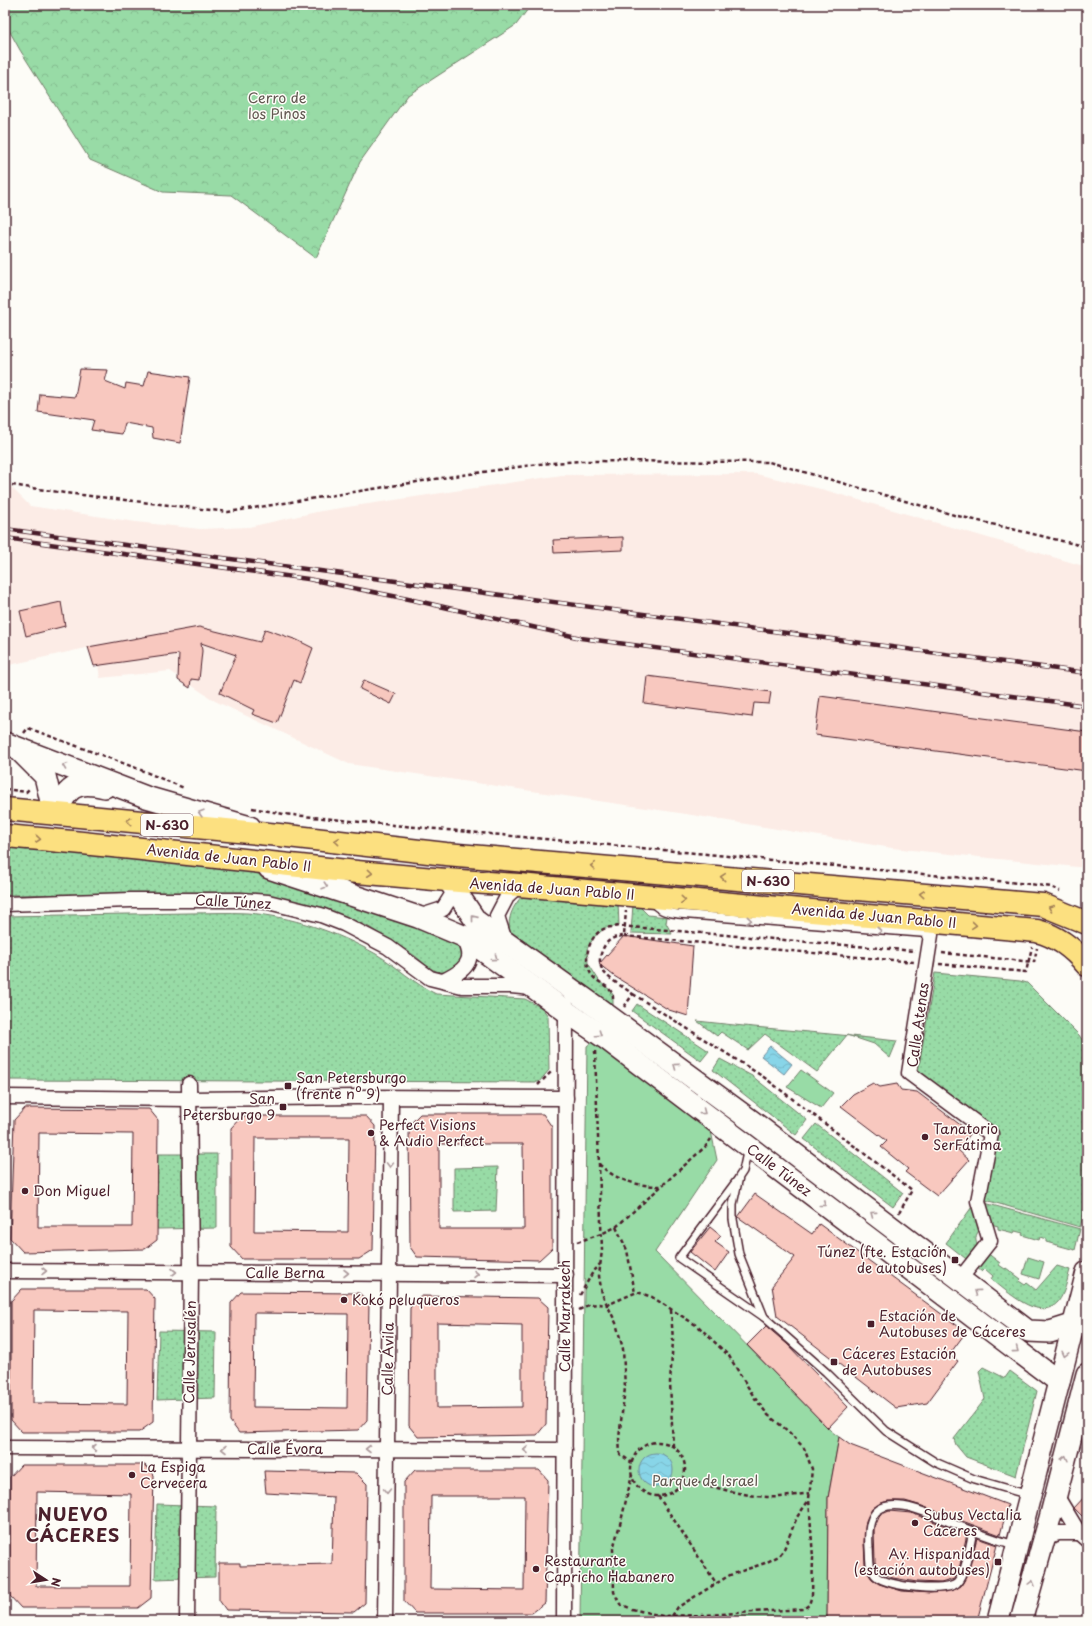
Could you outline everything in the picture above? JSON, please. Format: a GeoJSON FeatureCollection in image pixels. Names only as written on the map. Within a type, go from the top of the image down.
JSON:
{"type":"FeatureCollection","features":[{"type":"Feature","properties":{"kind":"highway","name":"Avenida de Juan Pablo II"},"geometry":{"type":"LineString","coordinates":[[5,809],[279,835],[446,854],[987,899],[1049,896],[1087,923]]}},
{"type":"Feature","properties":{"kind":"highway"},"geometry":{"type":"LineString","coordinates":[[54,814],[72,841]]}},
{"type":"Feature","properties":{"kind":"highway","name":"Avenida de Juan Pablo II"},"geometry":{"type":"LineString","coordinates":[[5,836],[72,841],[248,860],[452,886],[519,885],[637,895],[939,929],[1039,931],[1053,936],[1069,947],[1087,965]]}},
{"type":"Feature","properties":{"kind":"highway"},"geometry":{"type":"LineString","coordinates":[[446,854],[452,886]]}},
{"type":"Feature","properties":{"kind":"main road"},"geometry":{"type":"LineString","coordinates":[[10,745],[146,797]]}},
{"type":"Feature","properties":{"kind":"main road"},"geometry":{"type":"LineString","coordinates":[[10,745],[46,776],[54,814]]}},
{"type":"Feature","properties":{"kind":"main road"},"geometry":{"type":"LineString","coordinates":[[54,814],[63,798],[71,788],[86,783],[97,784],[279,835]]}},
{"type":"Feature","properties":{"kind":"main road","name":"Calle Túnez"},"geometry":{"type":"LineString","coordinates":[[248,860],[418,917],[463,936],[567,1012],[610,1030],[753,1122],[1028,1331],[1050,1332],[1072,1325]]}},
{"type":"Feature","properties":{"kind":"main road","name":"Calle Túnez"},"geometry":{"type":"LineString","coordinates":[[452,886],[476,921],[599,1009],[610,1030],[720,1125],[1059,1382]]}},
{"type":"Feature","properties":{"kind":"main road"},"geometry":{"type":"LineString","coordinates":[[998,1621],[1059,1382],[1072,1325],[1087,1272]]}},
{"type":"Feature","properties":{"kind":"main road"},"geometry":{"type":"LineString","coordinates":[[1021,1621],[1056,1495],[1087,1374]]}},
{"type":"Feature","properties":{"kind":"street"},"geometry":{"type":"LineString","coordinates":[[505,941],[498,916],[508,895],[519,885]]}},
{"type":"Feature","properties":{"kind":"street"},"geometry":{"type":"LineString","coordinates":[[418,917],[443,909],[452,886]]}},
{"type":"Feature","properties":{"kind":"street","name":"Calle Túnez"},"geometry":{"type":"LineString","coordinates":[[5,904],[130,900],[241,900],[268,902],[321,915],[344,924],[388,947],[430,978],[462,986],[511,986],[536,988]]}},
{"type":"Feature","properties":{"kind":"street","name":"Calle Atenas"},"geometry":{"type":"LineString","coordinates":[[939,929],[928,957],[909,1073],[991,1134],[978,1201],[990,1241],[960,1279]]}},
{"type":"Feature","properties":{"kind":"street"},"geometry":{"type":"LineString","coordinates":[[443,981],[456,975],[466,965],[470,953],[463,936]]}},
{"type":"Feature","properties":{"kind":"street"},"geometry":{"type":"LineString","coordinates":[[558,980],[565,994],[567,1012],[599,1009]]}},
{"type":"Feature","properties":{"kind":"street","name":"Calle Marrakech"},"geometry":{"type":"LineString","coordinates":[[564,1621],[567,1012]]}},
{"type":"Feature","properties":{"kind":"street","name":"Calle Jerusalén"},"geometry":{"type":"LineString","coordinates":[[187,1621],[191,1272],[189,1084]]}},
{"type":"Feature","properties":{"kind":"street"},"geometry":{"type":"LineString","coordinates":[[5,1097],[189,1099],[566,1098]]}},
{"type":"Feature","properties":{"kind":"street","name":"Calle Ávila"},"geometry":{"type":"LineString","coordinates":[[385,1621],[391,1098]]}},
{"type":"Feature","properties":{"kind":"street"},"geometry":{"type":"LineString","coordinates":[[748,1146],[753,1122]]}},
{"type":"Feature","properties":{"kind":"street","name":"Calle Berna"},"geometry":{"type":"LineString","coordinates":[[5,1271],[566,1275]]}},
{"type":"Feature","properties":{"kind":"street"},"geometry":{"type":"LineString","coordinates":[[990,1330],[1004,1312]]}},
{"type":"Feature","properties":{"kind":"street","name":"Calle Évora"},"geometry":{"type":"LineString","coordinates":[[5,1448],[565,1450]]}},
{"type":"Feature","properties":{"kind":"street"},"geometry":{"type":"LineString","coordinates":[[1056,1495],[1083,1536]]}},
{"type":"Feature","properties":{"kind":"street"},"geometry":{"type":"LineString","coordinates":[[1044,1537],[1059,1533],[1083,1536]]}},
{"type":"Feature","properties":{"kind":"lane"},"geometry":{"type":"LineString","coordinates":[[748,1146],[743,1171],[679,1258],[764,1317],[826,1372],[886,1431],[935,1462],[974,1479],[1030,1495]]}},
{"type":"Feature","properties":{"kind":"lane"},"geometry":{"type":"LineString","coordinates":[[739,1177],[733,1204],[733,1219],[739,1254],[764,1317]]}},
{"type":"Feature","properties":{"kind":"lane"},"geometry":{"type":"LineString","coordinates":[[973,1531],[962,1575],[957,1583],[949,1587],[906,1587],[891,1584],[877,1577],[870,1567],[868,1528],[875,1512],[887,1506],[901,1506],[916,1510],[1017,1546]]}},
{"type":"Feature","properties":{"kind":"path"},"geometry":{"type":"LineString","coordinates":[[5,484],[65,493],[228,512],[539,464],[581,461],[769,462],[954,515],[1087,547]]}},
{"type":"Feature","properties":{"kind":"path"},"geometry":{"type":"LineString","coordinates":[[10,745],[28,728],[136,768],[185,789]]}},
{"type":"Feature","properties":{"kind":"path"},"geometry":{"type":"LineString","coordinates":[[5,789],[26,792],[31,787]]}},
{"type":"Feature","properties":{"kind":"path"},"geometry":{"type":"LineString","coordinates":[[246,807],[284,814],[361,822],[1030,884],[1049,896],[1064,893]]}},
{"type":"Feature","properties":{"kind":"path"},"geometry":{"type":"LineString","coordinates":[[624,936],[637,895]]}},
{"type":"Feature","properties":{"kind":"path"},"geometry":{"type":"LineString","coordinates":[[610,1030],[618,1012],[613,1005],[613,995],[610,990],[591,974],[588,963],[588,949],[594,937],[605,928],[619,926],[928,957],[1026,972],[1039,931]]}},
{"type":"Feature","properties":{"kind":"path"},"geometry":{"type":"LineString","coordinates":[[891,1228],[912,1190],[765,1078],[633,994],[602,971],[599,964],[600,956],[606,943],[611,939],[624,936],[928,957],[1034,962],[1039,931]]}},
{"type":"Feature","properties":{"kind":"path"},"geometry":{"type":"LineString","coordinates":[[632,1463],[620,1454],[619,1438],[625,1388],[623,1349],[616,1323],[602,1294],[599,1276],[601,1234],[595,1052],[633,994]]}},
{"type":"Feature","properties":{"kind":"path"},"geometry":{"type":"LineString","coordinates":[[531,1085],[539,1085],[555,1068]]}},
{"type":"Feature","properties":{"kind":"path"},"geometry":{"type":"LineString","coordinates":[[566,1243],[580,1242],[616,1227],[706,1146],[720,1125]]}},
{"type":"Feature","properties":{"kind":"path"},"geometry":{"type":"LineString","coordinates":[[598,1164],[606,1172],[622,1180],[648,1186],[662,1186]]}},
{"type":"Feature","properties":{"kind":"path"},"geometry":{"type":"LineString","coordinates":[[616,1227],[627,1250],[635,1293]]}},
{"type":"Feature","properties":{"kind":"path"},"geometry":{"type":"LineString","coordinates":[[579,1300],[580,1294],[600,1264]]}},
{"type":"Feature","properties":{"kind":"path"},"geometry":{"type":"LineString","coordinates":[[579,1305],[578,1310],[588,1305],[607,1305],[637,1292],[652,1297],[699,1326],[729,1356],[754,1397],[768,1415],[788,1431],[804,1448],[812,1469],[809,1499],[813,1558],[812,1595],[809,1605],[803,1609],[662,1616],[632,1609],[620,1604],[614,1592],[613,1549],[632,1475],[632,1463],[640,1449],[651,1443],[661,1442],[673,1447],[682,1458],[684,1467],[683,1478],[674,1490],[664,1495],[658,1496],[640,1489],[632,1475]]}},
{"type":"Feature","properties":{"kind":"path"},"geometry":{"type":"LineString","coordinates":[[671,1310],[673,1341],[670,1382],[673,1447]]}},
{"type":"Feature","properties":{"kind":"path"},"geometry":{"type":"LineString","coordinates":[[683,1478],[731,1492],[767,1497],[810,1493]]}},
{"type":"Feature","properties":{"kind":"path"},"geometry":{"type":"LineString","coordinates":[[658,1496],[716,1583]]}},
{"type":"Feature","properties":{"kind":"path"},"geometry":{"type":"LineString","coordinates":[[672,1616],[678,1607],[730,1575],[765,1563],[779,1556],[784,1549],[797,1517],[809,1499]]}},
{"type":"Feature","properties":{"kind":"shaded area"},"geometry":{"type":"Polygon","coordinates":[[[756,474],[825,490],[1087,567],[1087,868],[892,848],[686,814],[349,764],[215,701],[170,671],[100,678],[95,646],[5,666],[5,481],[30,506],[136,522],[200,529],[249,527],[321,511],[562,475],[756,474]]]}},
{"type":"Feature","properties":{"kind":"green space","name":"Cerro de los Pinos"},"geometry":{"type":"Polygon","coordinates":[[[5,5],[531,5],[516,25],[408,95],[360,162],[316,258],[231,195],[163,192],[90,160],[20,50],[5,23],[5,5]]]}},
{"type":"Feature","properties":{"kind":"green space"},"geometry":{"type":"Polygon","coordinates":[[[5,846],[230,867],[286,880],[321,890],[461,944],[461,960],[455,968],[451,970],[446,972],[437,971],[430,968],[415,956],[363,924],[327,910],[275,898],[221,893],[5,895],[5,846]]]}},
{"type":"Feature","properties":{"kind":"green space"},"geometry":{"type":"Polygon","coordinates":[[[523,895],[618,902],[619,926],[605,928],[594,937],[587,949],[588,963],[600,982],[610,990],[613,995],[613,1005],[561,970],[527,944],[510,934],[509,923],[511,913],[523,895]]]}},
{"type":"Feature","properties":{"kind":"green space"},"geometry":{"type":"Polygon","coordinates":[[[633,904],[640,907],[648,915],[667,917],[666,923],[672,934],[631,933],[633,904]]]}},
{"type":"Feature","properties":{"kind":"green space"},"geometry":{"type":"Polygon","coordinates":[[[225,913],[264,915],[297,921],[330,932],[376,954],[420,985],[436,994],[525,999],[542,1008],[548,1016],[549,1070],[539,1082],[5,1080],[6,916],[225,913]]]}},
{"type":"Feature","properties":{"kind":"green space"},"geometry":{"type":"Polygon","coordinates":[[[935,973],[1020,981],[1027,983],[1079,1035],[1087,1047],[1087,1202],[1080,1227],[982,1199],[996,1131],[918,1072],[935,973]]]}},
{"type":"Feature","properties":{"kind":"green space"},"geometry":{"type":"Polygon","coordinates":[[[637,1004],[709,1051],[701,1061],[632,1011],[637,1004]]]}},
{"type":"Feature","properties":{"kind":"green space"},"geometry":{"type":"Polygon","coordinates":[[[697,1021],[847,1036],[817,1072],[765,1034],[748,1050],[721,1032],[717,1036],[697,1021]]]}},
{"type":"Feature","properties":{"kind":"green space"},"geometry":{"type":"Polygon","coordinates":[[[850,1036],[897,1041],[890,1058],[874,1044],[850,1036]]]}},
{"type":"Feature","properties":{"kind":"green space","name":"Parque de Israel"},"geometry":{"type":"Polygon","coordinates":[[[593,1041],[711,1131],[717,1160],[655,1252],[831,1431],[839,1437],[828,1498],[827,1621],[580,1621],[587,1046],[593,1041]]]}},
{"type":"Feature","properties":{"kind":"green space"},"geometry":{"type":"Polygon","coordinates":[[[720,1059],[752,1076],[807,1120],[796,1135],[713,1070],[720,1059]]]}},
{"type":"Feature","properties":{"kind":"green space"},"geometry":{"type":"Polygon","coordinates":[[[801,1070],[833,1093],[821,1108],[787,1087],[801,1070]]]}},
{"type":"Feature","properties":{"kind":"green space"},"geometry":{"type":"Polygon","coordinates":[[[816,1124],[903,1193],[893,1207],[804,1139],[816,1124]]]}},
{"type":"Feature","properties":{"kind":"green space"},"geometry":{"type":"Polygon","coordinates":[[[158,1154],[217,1154],[217,1228],[157,1229],[158,1154]]]}},
{"type":"Feature","properties":{"kind":"green space"},"geometry":{"type":"Polygon","coordinates":[[[498,1167],[496,1211],[454,1212],[454,1168],[498,1167]]]}},
{"type":"Feature","properties":{"kind":"green space"},"geometry":{"type":"Polygon","coordinates":[[[981,1202],[1080,1229],[1075,1250],[1046,1242],[1046,1239],[1040,1237],[1039,1240],[1022,1235],[1023,1233],[1015,1231],[1014,1233],[998,1229],[998,1226],[991,1224],[981,1202]]]}},
{"type":"Feature","properties":{"kind":"green space"},"geometry":{"type":"Polygon","coordinates":[[[974,1204],[981,1228],[977,1233],[976,1238],[979,1248],[970,1262],[946,1243],[974,1204]]]}},
{"type":"Feature","properties":{"kind":"green space"},"geometry":{"type":"Polygon","coordinates":[[[986,1252],[1000,1263],[999,1265],[1005,1269],[1006,1268],[1021,1279],[1019,1281],[1025,1285],[1027,1283],[1036,1290],[1057,1266],[1070,1270],[1066,1286],[1058,1302],[1050,1307],[1042,1309],[1032,1307],[1014,1297],[991,1279],[993,1276],[985,1269],[982,1272],[975,1266],[986,1252]]]}},
{"type":"Feature","properties":{"kind":"green space"},"geometry":{"type":"Polygon","coordinates":[[[1028,1257],[1044,1262],[1039,1279],[1023,1274],[1028,1257]]]}},
{"type":"Feature","properties":{"kind":"green space"},"geometry":{"type":"Polygon","coordinates":[[[159,1331],[216,1332],[215,1398],[157,1400],[159,1331]]]}},
{"type":"Feature","properties":{"kind":"green space"},"geometry":{"type":"Polygon","coordinates":[[[983,1367],[1005,1378],[1010,1371],[1037,1391],[1016,1476],[966,1457],[956,1445],[954,1439],[985,1399],[979,1371],[983,1367]]]}},
{"type":"Feature","properties":{"kind":"green space"},"geometry":{"type":"Polygon","coordinates":[[[157,1504],[216,1506],[215,1577],[155,1579],[157,1504]]]}},
{"type":"Feature","properties":{"kind":"water"},"geometry":{"type":"Polygon","coordinates":[[[770,1046],[792,1064],[784,1074],[761,1056],[770,1046]]]}},
{"type":"Feature","properties":{"kind":"water"},"geometry":{"type":"Polygon","coordinates":[[[653,1453],[659,1453],[663,1454],[670,1460],[673,1470],[672,1477],[666,1484],[659,1487],[653,1487],[649,1486],[642,1480],[639,1473],[639,1467],[640,1463],[646,1456],[653,1453]]]}},
{"type":"Feature","properties":{"kind":"building"},"geometry":{"type":"Polygon","coordinates":[[[80,369],[108,370],[105,381],[125,389],[126,383],[144,386],[148,371],[190,377],[180,443],[153,438],[152,428],[125,423],[122,434],[91,430],[94,420],[38,412],[40,394],[75,397],[80,369]]]}},
{"type":"Feature","properties":{"kind":"building"},"geometry":{"type":"Polygon","coordinates":[[[623,537],[623,550],[554,553],[553,540],[623,537]]]}},
{"type":"Feature","properties":{"kind":"building"},"geometry":{"type":"Polygon","coordinates":[[[61,602],[65,626],[26,636],[20,611],[61,602]]]}},
{"type":"Feature","properties":{"kind":"building"},"geometry":{"type":"Polygon","coordinates":[[[199,627],[260,642],[265,629],[297,640],[313,648],[300,683],[294,680],[277,723],[252,714],[254,710],[220,693],[236,655],[201,643],[202,651],[199,680],[191,679],[190,688],[178,680],[179,654],[94,666],[88,647],[199,627]]]}},
{"type":"Feature","properties":{"kind":"building"},"geometry":{"type":"Polygon","coordinates":[[[647,676],[771,692],[769,704],[754,703],[752,717],[644,703],[647,676]]]}},
{"type":"Feature","properties":{"kind":"building"},"geometry":{"type":"Polygon","coordinates":[[[364,680],[396,694],[391,704],[360,689],[364,680]]]}},
{"type":"Feature","properties":{"kind":"building"},"geometry":{"type":"Polygon","coordinates":[[[820,696],[1087,732],[1087,771],[815,735],[820,696]]]}},
{"type":"Feature","properties":{"kind":"building"},"geometry":{"type":"Polygon","coordinates":[[[624,936],[693,946],[688,1016],[669,1010],[614,976],[599,964],[624,936]]]}},
{"type":"Feature","properties":{"kind":"building","name":"Tanatorio SerFátima"},"geometry":{"type":"Polygon","coordinates":[[[873,1083],[880,1087],[897,1084],[901,1090],[917,1092],[971,1133],[958,1150],[969,1160],[937,1196],[905,1172],[908,1169],[881,1147],[887,1141],[841,1106],[853,1094],[873,1083]]]}},
{"type":"Feature","properties":{"kind":"building","name":"Don Miguel"},"geometry":{"type":"Polygon","coordinates":[[[25,1108],[149,1109],[158,1120],[157,1240],[145,1249],[23,1252],[10,1238],[14,1120],[25,1108]],[[39,1133],[38,1227],[132,1227],[133,1134],[39,1133]]]}},
{"type":"Feature","properties":{"kind":"building"},"geometry":{"type":"Polygon","coordinates":[[[420,1114],[543,1114],[552,1127],[552,1248],[539,1260],[417,1257],[410,1247],[409,1125],[420,1114]],[[439,1144],[439,1229],[524,1229],[523,1144],[439,1144]]]}},
{"type":"Feature","properties":{"kind":"building"},"geometry":{"type":"Polygon","coordinates":[[[242,1116],[366,1116],[375,1126],[373,1250],[359,1259],[242,1259],[231,1247],[231,1128],[242,1116]],[[255,1138],[254,1231],[348,1232],[349,1138],[255,1138]]]}},
{"type":"Feature","properties":{"kind":"building","name":"Estación de Autobuses de Cáceres"},"geometry":{"type":"Polygon","coordinates":[[[755,1194],[812,1234],[819,1224],[966,1332],[949,1355],[958,1361],[927,1403],[896,1408],[777,1316],[772,1286],[795,1257],[738,1217],[755,1194]]]}},
{"type":"Feature","properties":{"kind":"building"},"geometry":{"type":"Polygon","coordinates":[[[710,1227],[721,1236],[715,1242],[729,1252],[715,1272],[690,1252],[710,1227]]]}},
{"type":"Feature","properties":{"kind":"building"},"geometry":{"type":"Polygon","coordinates":[[[22,1289],[146,1289],[155,1299],[153,1422],[139,1432],[22,1432],[11,1420],[11,1301],[22,1289]],[[34,1310],[33,1403],[127,1404],[128,1311],[34,1310]]]}},
{"type":"Feature","properties":{"kind":"building"},"geometry":{"type":"Polygon","coordinates":[[[241,1292],[359,1293],[369,1302],[367,1420],[358,1430],[239,1433],[230,1421],[231,1303],[241,1292]],[[254,1313],[253,1407],[347,1408],[348,1314],[254,1313]]]}},
{"type":"Feature","properties":{"kind":"building"},"geometry":{"type":"Polygon","coordinates":[[[420,1296],[538,1298],[548,1307],[546,1424],[537,1435],[418,1437],[409,1426],[410,1308],[420,1296]],[[437,1323],[437,1408],[522,1407],[522,1325],[437,1323]]]}},
{"type":"Feature","properties":{"kind":"building"},"geometry":{"type":"Polygon","coordinates":[[[766,1326],[787,1344],[848,1407],[828,1428],[747,1345],[766,1326]]]}},
{"type":"Feature","properties":{"kind":"building","name":"Subus Vectalia Cáceres"},"geometry":{"type":"Polygon","coordinates":[[[839,1437],[850,1445],[1008,1505],[1000,1535],[905,1501],[888,1501],[879,1504],[872,1509],[866,1521],[864,1542],[867,1572],[872,1579],[879,1584],[902,1591],[930,1593],[953,1590],[961,1586],[967,1575],[977,1538],[997,1545],[977,1621],[827,1621],[828,1498],[839,1437]]]}},
{"type":"Feature","properties":{"kind":"building"},"geometry":{"type":"Polygon","coordinates":[[[21,1465],[145,1465],[154,1475],[151,1598],[138,1608],[21,1608],[10,1596],[10,1477],[21,1465]],[[37,1492],[36,1586],[130,1586],[131,1494],[37,1492]]]}},
{"type":"Feature","properties":{"kind":"building"},"geometry":{"type":"Polygon","coordinates":[[[415,1470],[539,1470],[548,1480],[545,1603],[532,1613],[415,1613],[404,1601],[404,1482],[415,1470]],[[431,1496],[430,1589],[524,1590],[525,1496],[431,1496]]]}},
{"type":"Feature","properties":{"kind":"building"},"geometry":{"type":"Polygon","coordinates":[[[264,1471],[356,1473],[367,1484],[365,1603],[354,1612],[226,1610],[219,1600],[219,1563],[240,1563],[240,1566],[332,1564],[334,1497],[266,1493],[264,1471]]]}},
{"type":"Feature","properties":{"kind":"building"},"geometry":{"type":"Polygon","coordinates":[[[1087,1494],[1087,1521],[1074,1508],[1087,1494]]]}},
{"type":"Feature","properties":{"kind":"building"},"geometry":{"type":"Polygon","coordinates":[[[889,1511],[911,1513],[967,1534],[960,1565],[954,1579],[941,1583],[917,1582],[893,1578],[879,1572],[875,1562],[874,1529],[880,1515],[889,1511]]]}},
{"type":"Feature","properties":{"kind":"railway"},"geometry":{"type":"LineString","coordinates":[[5,529],[1087,673]]}},
{"type":"Feature","properties":{"kind":"railway"},"geometry":{"type":"LineString","coordinates":[[5,538],[308,579],[413,600],[581,638],[1087,706]]}},
{"type":"Feature","properties":{"kind":"place","name":"San Petersburgo (frente nº 9)"},"geometry":{"type":"Point","coordinates":[288,1086]}},
{"type":"Feature","properties":{"kind":"place","name":"San Petersburgo 9"},"geometry":{"type":"Point","coordinates":[283,1107]}},
{"type":"Feature","properties":{"kind":"place","name":"Perfect Visions & Audio Perfect"},"geometry":{"type":"Point","coordinates":[371,1133]}},
{"type":"Feature","properties":{"kind":"place","name":"Tanatorio SerFátima"},"geometry":{"type":"Point","coordinates":[925,1137]}},
{"type":"Feature","properties":{"kind":"place","name":"Don Miguel"},"geometry":{"type":"Point","coordinates":[25,1191]}},
{"type":"Feature","properties":{"kind":"place","name":"Túnez (fte. Estación de autobuses)"},"geometry":{"type":"Point","coordinates":[955,1260]}},
{"type":"Feature","properties":{"kind":"place","name":"Kokó peluqueros"},"geometry":{"type":"Point","coordinates":[344,1300]}},
{"type":"Feature","properties":{"kind":"place","name":"Estación de Autobuses de Cáceres"},"geometry":{"type":"Point","coordinates":[871,1324]}},
{"type":"Feature","properties":{"kind":"place","name":"Cáceres Estación de Autobuses"},"geometry":{"type":"Point","coordinates":[834,1362]}},
{"type":"Feature","properties":{"kind":"place","name":"La Espiga Cervecera"},"geometry":{"type":"Point","coordinates":[132,1475]}},
{"type":"Feature","properties":{"kind":"place","name":"Subus Vectalia Cáceres"},"geometry":{"type":"Point","coordinates":[915,1523]}},
{"type":"Feature","properties":{"kind":"place","name":"Av. Hispanidad (estación autobuses)"},"geometry":{"type":"Point","coordinates":[998,1562]}},
{"type":"Feature","properties":{"kind":"place","name":"Restaurante Capricho Habanero"},"geometry":{"type":"Point","coordinates":[536,1569]}},
{"type":"Feature","properties":{"kind":"district","name":"NUEVO CÁCERES"},"geometry":{"type":"Point","coordinates":[73,1525]}}]}
